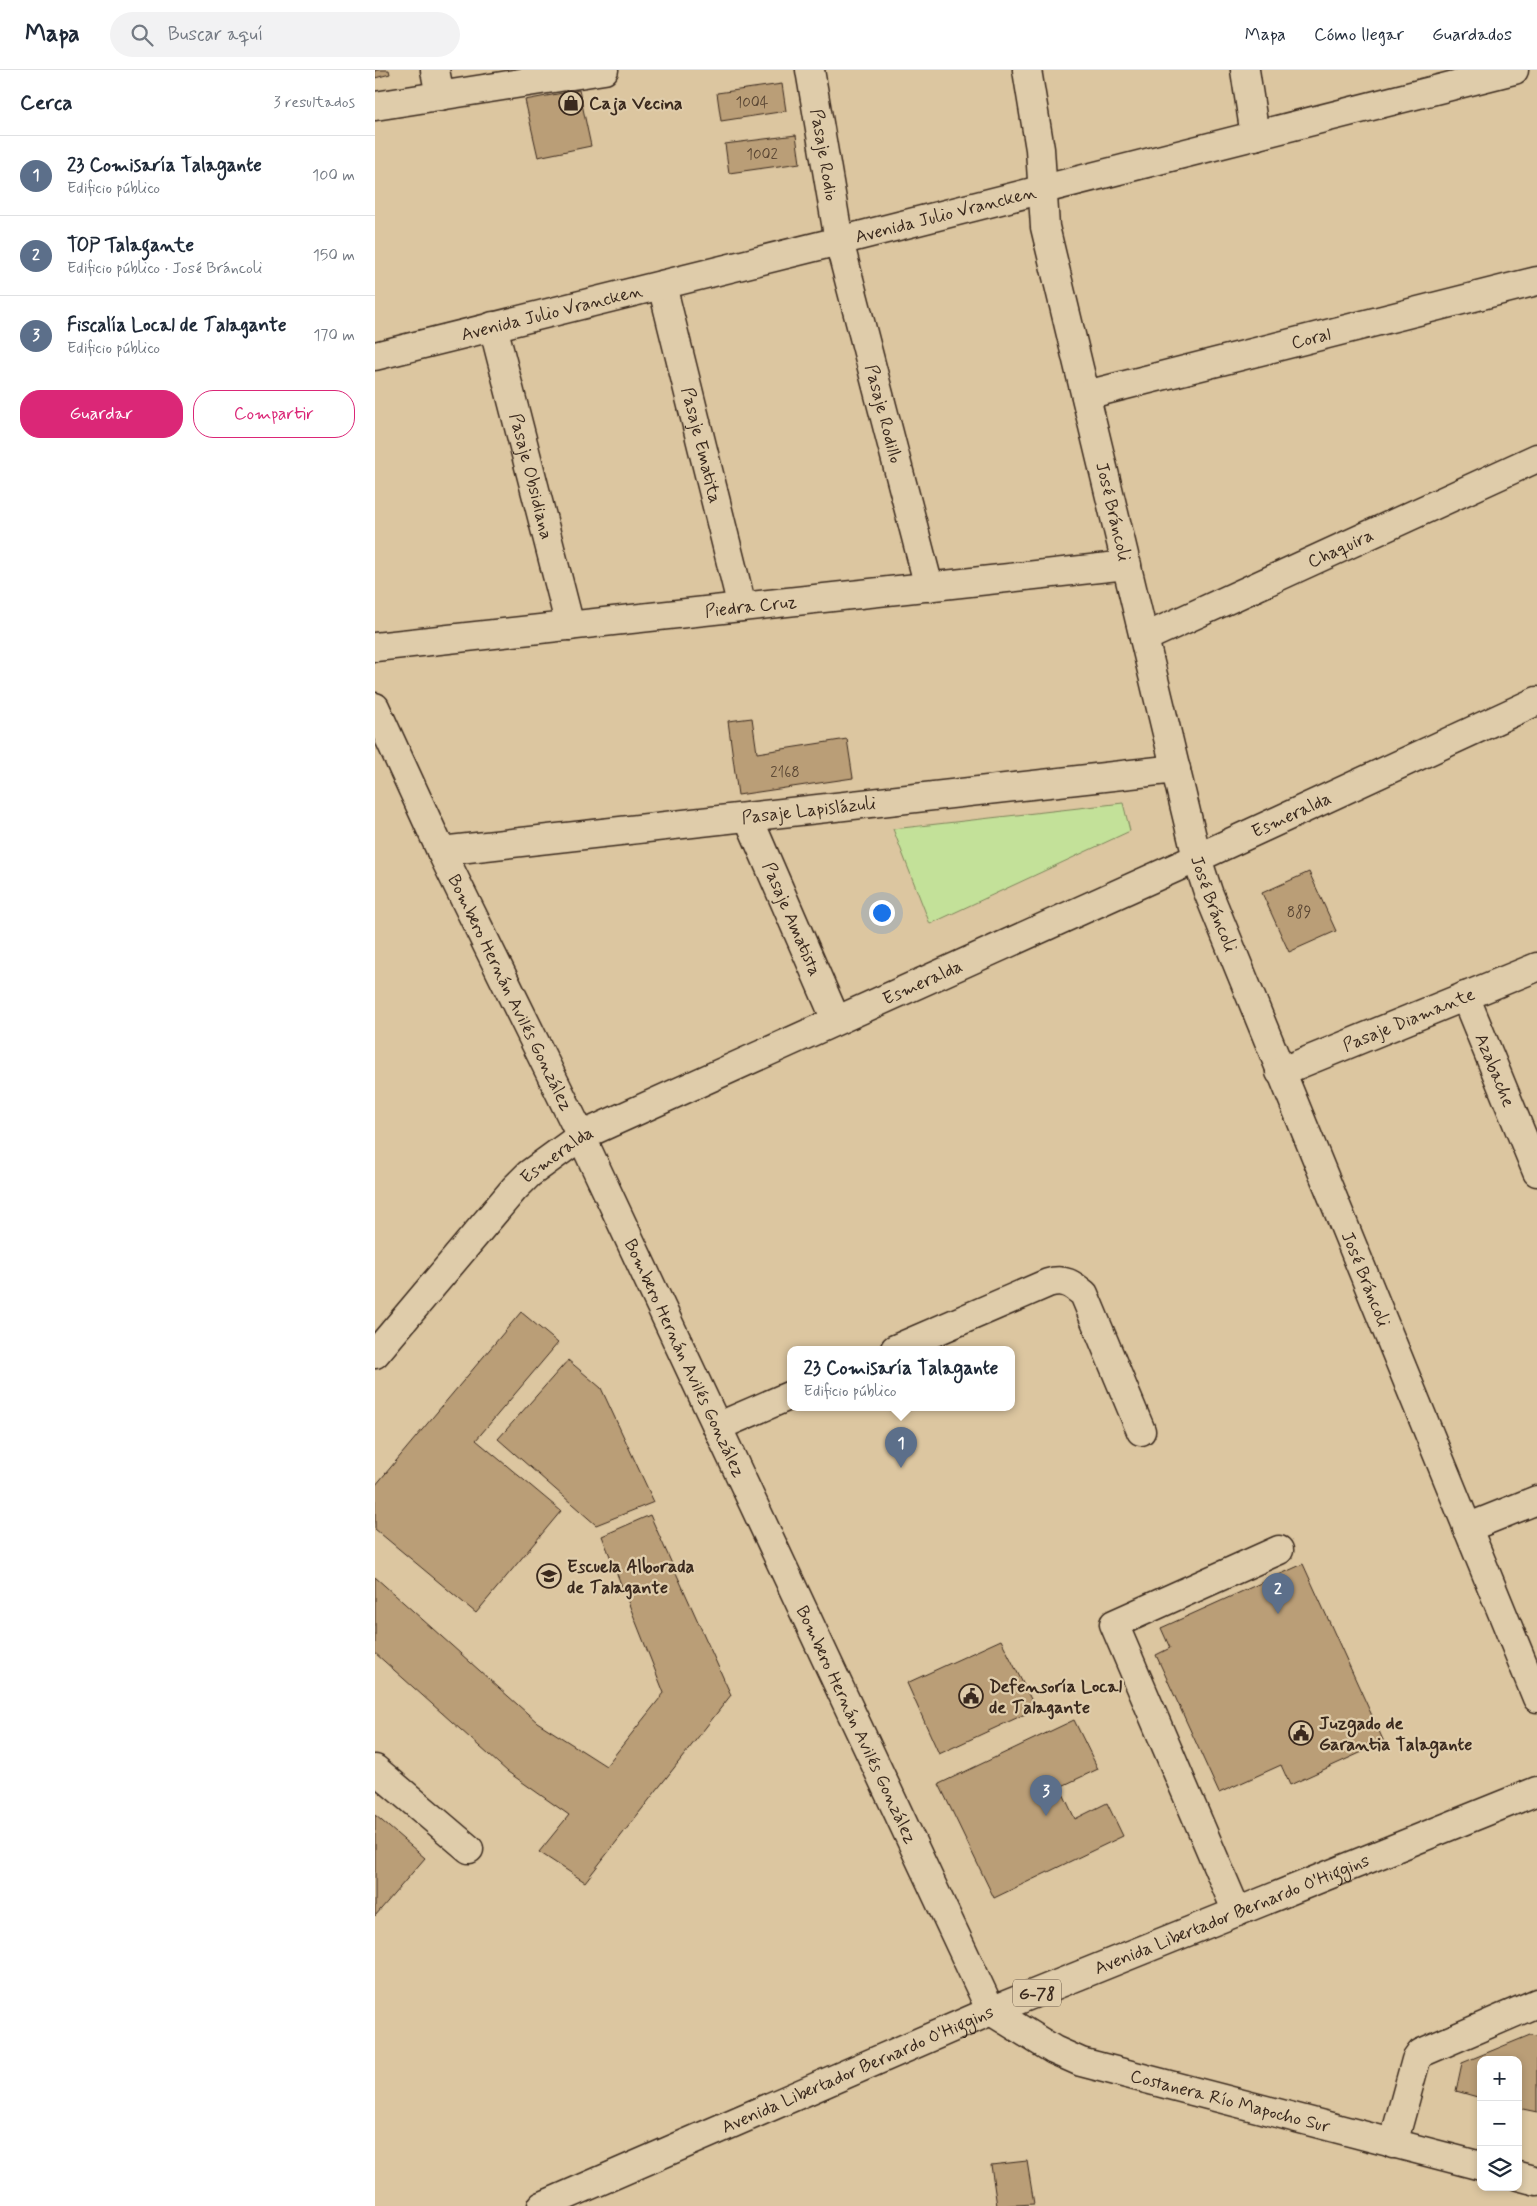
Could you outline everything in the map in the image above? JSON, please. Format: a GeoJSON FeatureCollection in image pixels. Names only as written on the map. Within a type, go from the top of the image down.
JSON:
{"type":"FeatureCollection","features":[{"type":"Feature","properties":{"kind":"street"},"geometry":{"type":"LineString","coordinates":[[375,106],[437,83],[604,70]]}},
{"type":"Feature","properties":{"kind":"street","name":"Pasaje Rodio"},"geometry":{"type":"LineString","coordinates":[[810,70],[839,241]]}},
{"type":"Feature","properties":{"kind":"street","name":"José Bráncoli"},"geometry":{"type":"LineString","coordinates":[[1027,70],[1040,149],[1045,227],[1197,858],[1213,904],[1280,1072],[1537,1698]]}},
{"type":"Feature","properties":{"kind":"street"},"geometry":{"type":"LineString","coordinates":[[1245,70],[1255,136]]}},
{"type":"Feature","properties":{"kind":"street","name":"Avenida Julio Vrancken"},"geometry":{"type":"LineString","coordinates":[[375,356],[1043,190],[1514,70]]}},
{"type":"Feature","properties":{"kind":"street","name":"Pasaje Rodillo"},"geometry":{"type":"LineString","coordinates":[[839,241],[929,587]]}},
{"type":"Feature","properties":{"kind":"street","name":"Coral"},"geometry":{"type":"LineString","coordinates":[[1086,395],[1537,281]]}},
{"type":"Feature","properties":{"kind":"street","name":"Pasaje Ematita"},"geometry":{"type":"LineString","coordinates":[[663,284],[742,607]]}},
{"type":"Feature","properties":{"kind":"street","name":"Pasaje Obsidiana"},"geometry":{"type":"LineString","coordinates":[[493,326],[570,626]]}},
{"type":"Feature","properties":{"kind":"street","name":"Chaquira"},"geometry":{"type":"LineString","coordinates":[[1144,638],[1537,458]]}},
{"type":"Feature","properties":{"kind":"street","name":"Piedra Cruz"},"geometry":{"type":"LineString","coordinates":[[375,647],[1127,565]]}},
{"type":"Feature","properties":{"kind":"street","name":"Esmeralda"},"geometry":{"type":"LineString","coordinates":[[375,1354],[514,1189],[529,1174],[581,1136],[1197,858],[1537,701]]}},
{"type":"Feature","properties":{"kind":"street","name":"Bombero Hernán Avilés González"},"geometry":{"type":"LineString","coordinates":[[375,707],[441,852],[581,1136],[991,2011]]}},
{"type":"Feature","properties":{"kind":"street","name":"Pasaje Lapislázuli"},"geometry":{"type":"LineString","coordinates":[[441,852],[1176,769]]}},
{"type":"Feature","properties":{"kind":"street","name":"Pasaje Amatista"},"geometry":{"type":"LineString","coordinates":[[748,817],[837,1020]]}},
{"type":"Feature","properties":{"kind":"street","name":"Pasaje Diamante"},"geometry":{"type":"LineString","coordinates":[[1280,1072],[1537,967]]}},
{"type":"Feature","properties":{"kind":"street","name":"Azabache"},"geometry":{"type":"LineString","coordinates":[[1465,996],[1537,1172]]}},
{"type":"Feature","properties":{"kind":"street"},"geometry":{"type":"LineString","coordinates":[[902,1346],[1048,1283],[1063,1280],[1084,1294],[1141,1431]]}},
{"type":"Feature","properties":{"kind":"street"},"geometry":{"type":"LineString","coordinates":[[717,1427],[787,1397]]}},
{"type":"Feature","properties":{"kind":"street"},"geometry":{"type":"LineString","coordinates":[[1467,1528],[1537,1500]]}},
{"type":"Feature","properties":{"kind":"street"},"geometry":{"type":"LineString","coordinates":[[1237,1912],[1114,1624],[1279,1550]]}},
{"type":"Feature","properties":{"kind":"street"},"geometry":{"type":"LineString","coordinates":[[375,1769],[469,1849]]}},
{"type":"Feature","properties":{"kind":"street","name":"Avenida Libertador Bernardo O'Higgins"},"geometry":{"type":"LineString","coordinates":[[542,2206],[991,2011],[1537,1790]]}},
{"type":"Feature","properties":{"kind":"street"},"geometry":{"type":"LineString","coordinates":[[1393,2144],[1414,2065],[1419,2056],[1426,2051],[1537,2003]]}},
{"type":"Feature","properties":{"kind":"street","name":"Costanera Río Mapocho Sur"},"geometry":{"type":"LineString","coordinates":[[991,2011],[1054,2050],[1081,2062],[1477,2165]]}},
{"type":"Feature","properties":{"kind":"street"},"geometry":{"type":"LineString","coordinates":[[1522,2177],[1537,2181]]}},
{"type":"Feature","properties":{"kind":"green space"},"geometry":{"type":"Polygon","coordinates":[[[1123,803],[1130,831],[930,924],[893,829],[1123,803]]]}},
{"type":"Feature","properties":{"kind":"building"},"geometry":{"type":"Polygon","coordinates":[[[375,70],[389,70],[390,74],[375,78],[375,70]]]}},
{"type":"Feature","properties":{"kind":"building"},"geometry":{"type":"Polygon","coordinates":[[[782,84],[786,111],[721,121],[717,93],[782,84]]]}},
{"type":"Feature","properties":{"kind":"building"},"geometry":{"type":"Polygon","coordinates":[[[579,90],[591,146],[538,157],[525,100],[579,90]]]}},
{"type":"Feature","properties":{"kind":"building"},"geometry":{"type":"Polygon","coordinates":[[[796,135],[800,163],[729,173],[725,144],[796,135]]]}},
{"type":"Feature","properties":{"kind":"building"},"geometry":{"type":"Polygon","coordinates":[[[752,718],[757,753],[847,739],[853,778],[738,795],[728,721],[752,718]]]}},
{"type":"Feature","properties":{"kind":"building"},"geometry":{"type":"Polygon","coordinates":[[[1309,872],[1336,931],[1289,952],[1262,893],[1309,872]]]}},
{"type":"Feature","properties":{"kind":"building"},"geometry":{"type":"Polygon","coordinates":[[[521,1312],[558,1343],[476,1440],[561,1511],[476,1613],[375,1529],[375,1486],[521,1312]]]}},
{"type":"Feature","properties":{"kind":"building"},"geometry":{"type":"Polygon","coordinates":[[[568,1360],[601,1388],[654,1502],[596,1525],[498,1439],[568,1360]]]}},
{"type":"Feature","properties":{"kind":"building"},"geometry":{"type":"Polygon","coordinates":[[[650,1515],[731,1695],[585,1882],[539,1852],[569,1815],[508,1772],[375,1653],[375,1577],[537,1722],[606,1766],[664,1693],[602,1536],[650,1515]]]}},
{"type":"Feature","properties":{"kind":"building"},"geometry":{"type":"Polygon","coordinates":[[[1303,1564],[1384,1742],[1290,1785],[1281,1765],[1219,1793],[1156,1655],[1170,1648],[1161,1628],[1303,1564]]]}},
{"type":"Feature","properties":{"kind":"building","name":"Defensoría Local de Talagante"},"geometry":{"type":"Polygon","coordinates":[[[1001,1640],[1036,1709],[939,1754],[907,1683],[1001,1640]]]}},
{"type":"Feature","properties":{"kind":"building"},"geometry":{"type":"Polygon","coordinates":[[[1074,1720],[1098,1769],[1060,1787],[1075,1819],[1107,1803],[1123,1836],[994,1898],[939,1784],[1074,1720]]]}},
{"type":"Feature","properties":{"kind":"building"},"geometry":{"type":"Polygon","coordinates":[[[375,1815],[425,1858],[375,1916],[375,1815]]]}},
{"type":"Feature","properties":{"kind":"building"},"geometry":{"type":"Polygon","coordinates":[[[1530,2035],[1537,2036],[1537,2112],[1522,2109],[1522,2056],[1479,2056],[1530,2035]]]}},
{"type":"Feature","properties":{"kind":"building"},"geometry":{"type":"Polygon","coordinates":[[[1477,2057],[1477,2097],[1456,2091],[1462,2063],[1477,2057]]]}},
{"type":"Feature","properties":{"kind":"building"},"geometry":{"type":"Polygon","coordinates":[[[1027,2161],[1034,2204],[997,2206],[991,2165],[1027,2161]]]}},
{"type":"Feature","properties":{"kind":"place","name":"Caja Vecina"},"geometry":{"type":"Point","coordinates":[571,103]}},
{"type":"Feature","properties":{"kind":"place","name":"23 Comisaría Talagante"},"geometry":{"type":"Point","coordinates":[901,1468]}},
{"type":"Feature","properties":{"kind":"place","name":"Escuela Alborada de Talagante"},"geometry":{"type":"Point","coordinates":[549,1576]}},
{"type":"Feature","properties":{"kind":"place","name":"TOP Talagante"},"geometry":{"type":"Point","coordinates":[1278,1614]}},
{"type":"Feature","properties":{"kind":"place","name":"Defensoría Local de Talagante"},"geometry":{"type":"Point","coordinates":[971,1696]}},
{"type":"Feature","properties":{"kind":"place","name":"Juzgado de Garantia Talagante"},"geometry":{"type":"Point","coordinates":[1301,1733]}},
{"type":"Feature","properties":{"kind":"place","name":"Fiscalía Local de Talagante"},"geometry":{"type":"Point","coordinates":[1046,1816]}}]}
